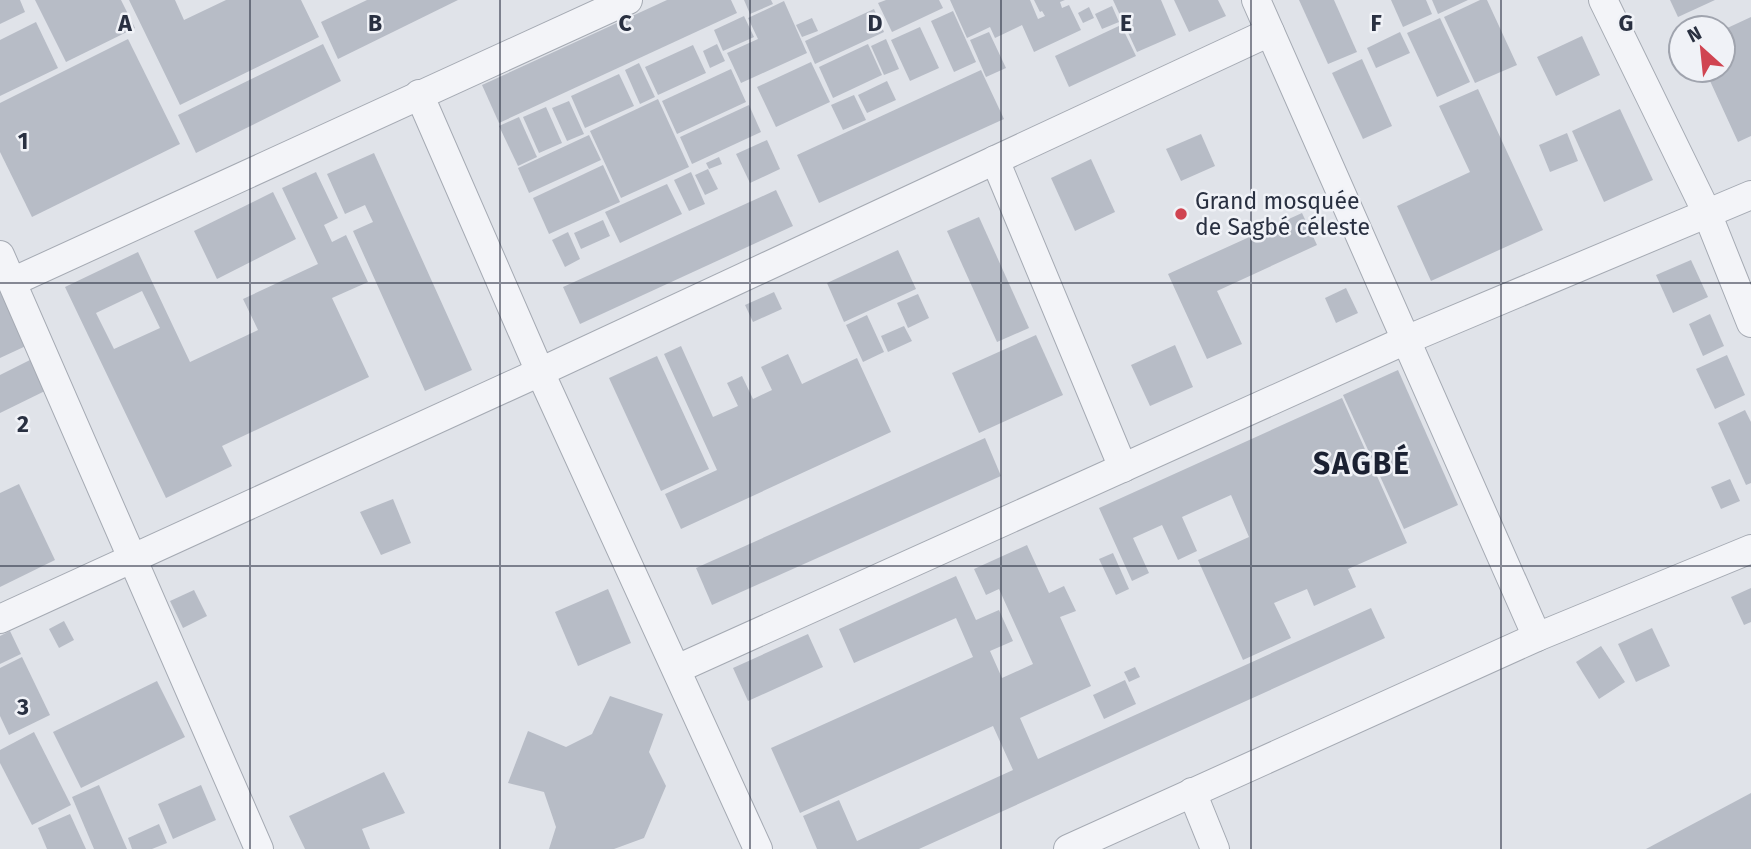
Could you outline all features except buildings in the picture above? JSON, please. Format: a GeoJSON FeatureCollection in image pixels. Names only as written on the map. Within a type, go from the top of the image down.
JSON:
{"type":"FeatureCollection","features":[{"type":"Feature","properties":{"kind":"street"},"geometry":{"type":"LineString","coordinates":[[12,282],[628,0]]}},
{"type":"Feature","properties":{"kind":"street"},"geometry":{"type":"LineString","coordinates":[[1256,0],[1537,637]]}},
{"type":"Feature","properties":{"kind":"street"},"geometry":{"type":"LineString","coordinates":[[1603,0],[1707,213],[1751,323]]}},
{"type":"Feature","properties":{"kind":"street"},"geometry":{"type":"LineString","coordinates":[[0,619],[540,372],[1270,32]]}},
{"type":"Feature","properties":{"kind":"street"},"geometry":{"type":"LineString","coordinates":[[419,94],[540,372],[758,849]]}},
{"type":"Feature","properties":{"kind":"street"},"geometry":{"type":"LineString","coordinates":[[995,160],[1123,468]]}},
{"type":"Feature","properties":{"kind":"street"},"geometry":{"type":"LineString","coordinates":[[677,669],[1406,340],[1751,195]]}},
{"type":"Feature","properties":{"kind":"street"},"geometry":{"type":"LineString","coordinates":[[0,255],[259,849]]}},
{"type":"Feature","properties":{"kind":"street"},"geometry":{"type":"LineString","coordinates":[[1068,849],[1537,637],[1751,550]]}},
{"type":"Feature","properties":{"kind":"street"},"geometry":{"type":"LineString","coordinates":[[1192,792],[1215,849]]}},
{"type":"Feature","properties":{"kind":"place","name":"Grand mosquée de Sagbé céleste"},"geometry":{"type":"Point","coordinates":[1181,214]}},
{"type":"Feature","properties":{"kind":"district","name":"SAGBÉ"},"geometry":{"type":"Point","coordinates":[1362,464]}}]}
